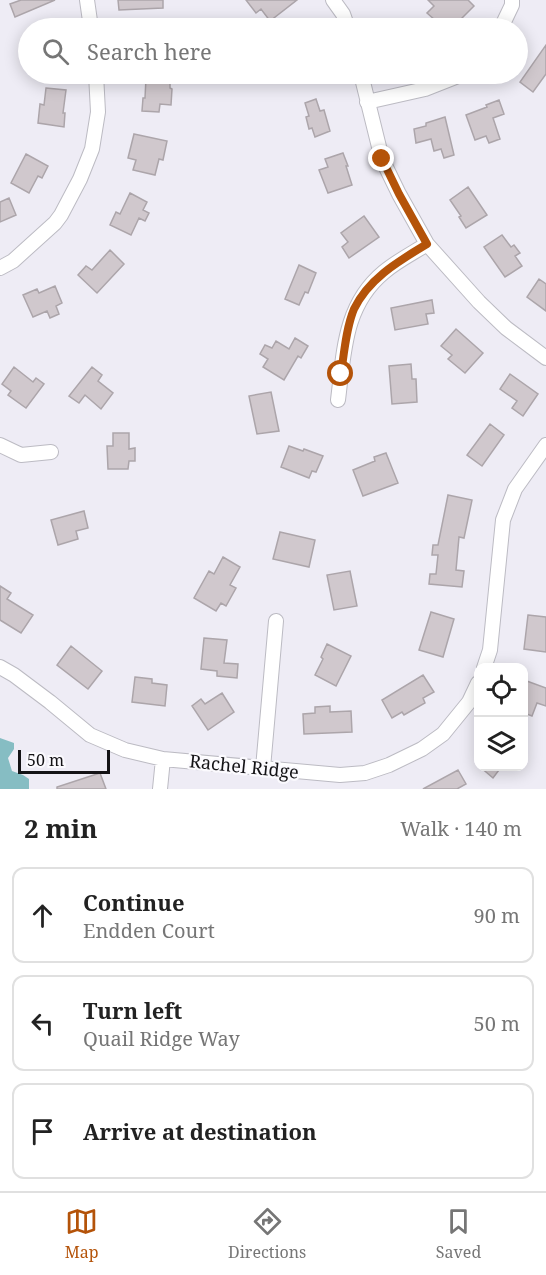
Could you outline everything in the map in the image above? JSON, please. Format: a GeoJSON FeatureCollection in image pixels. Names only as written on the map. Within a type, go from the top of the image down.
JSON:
{"type":"FeatureCollection","features":[{"type":"Feature","properties":{"kind":"street"},"geometry":{"type":"LineString","coordinates":[[87,0],[90,18]]}},
{"type":"Feature","properties":{"kind":"street"},"geometry":{"type":"LineString","coordinates":[[333,0],[344,18]]}},
{"type":"Feature","properties":{"kind":"street"},"geometry":{"type":"LineString","coordinates":[[506,18],[512,0]]}},
{"type":"Feature","properties":{"kind":"street"},"geometry":{"type":"LineString","coordinates":[[0,268],[13,261],[62,215],[92,148],[98,112],[97,84]]}},
{"type":"Feature","properties":{"kind":"street"},"geometry":{"type":"LineString","coordinates":[[363,84],[382,159],[427,244],[478,302],[506,328],[546,358]]}},
{"type":"Feature","properties":{"kind":"street"},"geometry":{"type":"LineString","coordinates":[[367,102],[438,84]]}},
{"type":"Feature","properties":{"kind":"street"},"geometry":{"type":"LineString","coordinates":[[338,399],[346,339],[354,310],[367,288],[385,271],[427,244]]}},
{"type":"Feature","properties":{"kind":"street"},"geometry":{"type":"LineString","coordinates":[[0,445],[21,455],[51,452]]}},
{"type":"Feature","properties":{"kind":"street"},"geometry":{"type":"LineString","coordinates":[[486,663],[490,650],[503,519],[515,489],[546,445]]}},
{"type":"Feature","properties":{"kind":"street"},"geometry":{"type":"LineString","coordinates":[[263,768],[276,621]]}},
{"type":"Feature","properties":{"kind":"street","name":"Rachel Ridge"},"geometry":{"type":"LineString","coordinates":[[0,667],[23,682],[90,735],[125,750],[163,759],[340,775],[365,773],[389,765],[422,749],[443,734],[469,702],[474,691]]}},
{"type":"Feature","properties":{"kind":"street"},"geometry":{"type":"LineString","coordinates":[[160,789],[163,759]]}},
{"type":"Feature","properties":{"kind":"water"},"geometry":{"type":"Polygon","coordinates":[[[0,738],[14,743],[14,749],[8,758],[12,771],[29,779],[29,789],[0,789],[0,738]]]}},
{"type":"Feature","properties":{"kind":"building"},"geometry":{"type":"Polygon","coordinates":[[[21,0],[55,0],[15,17],[10,4],[21,0]]]}},
{"type":"Feature","properties":{"kind":"building"},"geometry":{"type":"Polygon","coordinates":[[[118,0],[163,0],[163,8],[119,10],[118,0]]]}},
{"type":"Feature","properties":{"kind":"building"},"geometry":{"type":"Polygon","coordinates":[[[246,0],[297,0],[274,18],[268,18],[261,9],[256,13],[246,0]]]}},
{"type":"Feature","properties":{"kind":"building"},"geometry":{"type":"Polygon","coordinates":[[[428,0],[468,0],[474,6],[462,18],[433,18],[427,13],[434,6],[428,0]]]}},
{"type":"Feature","properties":{"kind":"building"},"geometry":{"type":"Polygon","coordinates":[[[546,45],[546,74],[533,92],[523,84],[528,84],[528,71],[546,45]]]}},
{"type":"Feature","properties":{"kind":"building"},"geometry":{"type":"Polygon","coordinates":[[[146,84],[170,84],[171,105],[160,104],[159,112],[142,111],[143,98],[145,98],[146,84]]]}},
{"type":"Feature","properties":{"kind":"building"},"geometry":{"type":"Polygon","coordinates":[[[46,88],[66,90],[64,127],[38,123],[40,104],[44,105],[46,88]]]}},
{"type":"Feature","properties":{"kind":"building"},"geometry":{"type":"Polygon","coordinates":[[[316,99],[320,111],[324,110],[330,131],[315,137],[312,128],[309,129],[306,117],[309,116],[305,103],[316,99]]]}},
{"type":"Feature","properties":{"kind":"building"},"geometry":{"type":"Polygon","coordinates":[[[499,100],[504,114],[493,118],[500,139],[489,143],[486,136],[475,140],[466,115],[499,100]]]}},
{"type":"Feature","properties":{"kind":"building"},"geometry":{"type":"Polygon","coordinates":[[[445,117],[454,155],[444,158],[441,149],[434,151],[431,139],[416,143],[414,129],[445,117]]]}},
{"type":"Feature","properties":{"kind":"building"},"geometry":{"type":"Polygon","coordinates":[[[134,134],[167,141],[163,160],[159,159],[155,175],[133,170],[136,160],[128,158],[134,134]]]}},
{"type":"Feature","properties":{"kind":"building"},"geometry":{"type":"Polygon","coordinates":[[[343,153],[352,185],[328,193],[319,170],[328,167],[325,159],[343,153]]]}},
{"type":"Feature","properties":{"kind":"building"},"geometry":{"type":"Polygon","coordinates":[[[26,154],[48,166],[42,178],[38,176],[29,193],[11,183],[26,154]]]}},
{"type":"Feature","properties":{"kind":"building"},"geometry":{"type":"Polygon","coordinates":[[[468,187],[487,215],[466,228],[450,200],[468,187]]]}},
{"type":"Feature","properties":{"kind":"building"},"geometry":{"type":"Polygon","coordinates":[[[130,193],[147,202],[143,210],[149,213],[145,221],[139,218],[131,235],[110,225],[116,212],[120,214],[130,193]]]}},
{"type":"Feature","properties":{"kind":"building"},"geometry":{"type":"Polygon","coordinates":[[[9,198],[16,215],[0,222],[0,202],[9,198]]]}},
{"type":"Feature","properties":{"kind":"building"},"geometry":{"type":"Polygon","coordinates":[[[364,216],[379,237],[349,258],[342,247],[348,242],[341,233],[364,216]]]}},
{"type":"Feature","properties":{"kind":"building"},"geometry":{"type":"Polygon","coordinates":[[[502,235],[511,247],[514,245],[520,253],[515,256],[522,266],[505,277],[484,247],[502,235]]]}},
{"type":"Feature","properties":{"kind":"building"},"geometry":{"type":"Polygon","coordinates":[[[110,250],[124,264],[97,293],[78,275],[86,266],[92,270],[110,250]]]}},
{"type":"Feature","properties":{"kind":"building"},"geometry":{"type":"Polygon","coordinates":[[[299,265],[316,273],[308,293],[305,292],[299,305],[285,299],[299,265]]]}},
{"type":"Feature","properties":{"kind":"building"},"geometry":{"type":"Polygon","coordinates":[[[539,279],[546,284],[546,311],[527,297],[539,279]]]}},
{"type":"Feature","properties":{"kind":"building"},"geometry":{"type":"Polygon","coordinates":[[[55,286],[62,303],[56,306],[59,314],[50,318],[47,311],[33,317],[23,295],[37,289],[39,293],[55,286]]]}},
{"type":"Feature","properties":{"kind":"building"},"geometry":{"type":"Polygon","coordinates":[[[432,300],[434,313],[426,314],[428,324],[395,330],[391,308],[432,300]]]}},
{"type":"Feature","properties":{"kind":"building"},"geometry":{"type":"Polygon","coordinates":[[[456,329],[483,353],[465,373],[448,359],[452,355],[441,346],[456,329]]]}},
{"type":"Feature","properties":{"kind":"building"},"geometry":{"type":"Polygon","coordinates":[[[295,338],[308,346],[301,358],[298,356],[284,380],[263,367],[268,359],[260,354],[265,345],[272,348],[276,341],[289,349],[295,338]]]}},
{"type":"Feature","properties":{"kind":"building"},"geometry":{"type":"Polygon","coordinates":[[[411,364],[412,379],[416,379],[417,402],[392,404],[389,366],[411,364]]]}},
{"type":"Feature","properties":{"kind":"building"},"geometry":{"type":"Polygon","coordinates":[[[14,367],[33,382],[36,378],[44,384],[26,408],[8,395],[11,391],[2,384],[14,367]]]}},
{"type":"Feature","properties":{"kind":"building"},"geometry":{"type":"Polygon","coordinates":[[[92,367],[102,375],[98,381],[113,393],[101,409],[85,395],[79,403],[69,396],[92,367]]]}},
{"type":"Feature","properties":{"kind":"building"},"geometry":{"type":"Polygon","coordinates":[[[510,374],[538,394],[523,416],[512,408],[517,401],[500,389],[510,374]]]}},
{"type":"Feature","properties":{"kind":"building"},"geometry":{"type":"Polygon","coordinates":[[[271,392],[279,431],[257,434],[249,396],[271,392]]]}},
{"type":"Feature","properties":{"kind":"building"},"geometry":{"type":"Polygon","coordinates":[[[490,424],[504,435],[482,466],[467,455],[490,424]]]}},
{"type":"Feature","properties":{"kind":"building"},"geometry":{"type":"Polygon","coordinates":[[[113,433],[129,433],[129,449],[135,448],[135,461],[129,461],[128,469],[108,469],[107,446],[113,446],[113,433]]]}},
{"type":"Feature","properties":{"kind":"building"},"geometry":{"type":"Polygon","coordinates":[[[289,446],[323,456],[316,472],[312,471],[309,478],[281,467],[289,446]]]}},
{"type":"Feature","properties":{"kind":"building"},"geometry":{"type":"Polygon","coordinates":[[[386,453],[398,483],[363,496],[353,470],[375,461],[374,457],[386,453]]]}},
{"type":"Feature","properties":{"kind":"building"},"geometry":{"type":"Polygon","coordinates":[[[448,495],[472,500],[464,538],[459,537],[456,570],[464,571],[462,587],[429,584],[430,574],[436,574],[438,555],[432,555],[433,545],[438,545],[448,495]]]}},
{"type":"Feature","properties":{"kind":"building"},"geometry":{"type":"Polygon","coordinates":[[[84,511],[88,528],[76,531],[78,539],[58,545],[51,520],[84,511]]]}},
{"type":"Feature","properties":{"kind":"building"},"geometry":{"type":"Polygon","coordinates":[[[280,532],[315,540],[309,567],[273,559],[280,532]]]}},
{"type":"Feature","properties":{"kind":"building"},"geometry":{"type":"Polygon","coordinates":[[[223,557],[240,567],[230,585],[236,588],[226,606],[221,603],[216,611],[194,598],[209,571],[214,574],[223,557]]]}},
{"type":"Feature","properties":{"kind":"building"},"geometry":{"type":"Polygon","coordinates":[[[350,571],[357,606],[334,610],[327,575],[350,571]]]}},
{"type":"Feature","properties":{"kind":"building"},"geometry":{"type":"Polygon","coordinates":[[[0,586],[11,593],[7,599],[33,615],[21,633],[0,620],[0,586]]]}},
{"type":"Feature","properties":{"kind":"building"},"geometry":{"type":"Polygon","coordinates":[[[431,612],[454,619],[443,657],[419,650],[431,612]]]}},
{"type":"Feature","properties":{"kind":"building"},"geometry":{"type":"Polygon","coordinates":[[[528,615],[546,617],[546,652],[524,649],[528,615]]]}},
{"type":"Feature","properties":{"kind":"building"},"geometry":{"type":"Polygon","coordinates":[[[204,638],[227,640],[224,663],[238,664],[237,678],[217,676],[217,671],[201,669],[204,638]]]}},
{"type":"Feature","properties":{"kind":"building"},"geometry":{"type":"Polygon","coordinates":[[[327,644],[351,656],[336,686],[315,675],[327,644]]]}},
{"type":"Feature","properties":{"kind":"building"},"geometry":{"type":"Polygon","coordinates":[[[71,646],[102,671],[88,689],[57,665],[71,646]]]}},
{"type":"Feature","properties":{"kind":"building"},"geometry":{"type":"Polygon","coordinates":[[[423,675],[434,692],[423,698],[425,703],[404,715],[402,712],[392,718],[382,700],[423,675]]]}},
{"type":"Feature","properties":{"kind":"building"},"geometry":{"type":"Polygon","coordinates":[[[135,677],[152,679],[152,683],[167,685],[165,706],[132,702],[135,677]]]}},
{"type":"Feature","properties":{"kind":"building"},"geometry":{"type":"Polygon","coordinates":[[[528,681],[546,688],[546,706],[537,703],[532,716],[528,714],[528,681]]]}},
{"type":"Feature","properties":{"kind":"building"},"geometry":{"type":"Polygon","coordinates":[[[222,693],[234,712],[208,730],[192,706],[201,699],[205,704],[222,693]]]}},
{"type":"Feature","properties":{"kind":"building"},"geometry":{"type":"Polygon","coordinates":[[[330,706],[330,712],[351,711],[352,732],[304,734],[303,714],[315,713],[315,707],[330,706]]]}},
{"type":"Feature","properties":{"kind":"building"},"geometry":{"type":"Polygon","coordinates":[[[458,770],[466,784],[457,789],[423,789],[458,770]]]}},
{"type":"Feature","properties":{"kind":"building"},"geometry":{"type":"Polygon","coordinates":[[[485,771],[498,771],[493,778],[485,771]]]}},
{"type":"Feature","properties":{"kind":"building"},"geometry":{"type":"Polygon","coordinates":[[[100,773],[106,789],[57,789],[57,787],[100,773]]]}},
{"type":"Feature","properties":{"kind":"route"},"geometry":{"type":"LineString","coordinates":[[341,374],[346,339],[354,310],[367,288],[385,271],[427,244],[382,159]]}}]}
